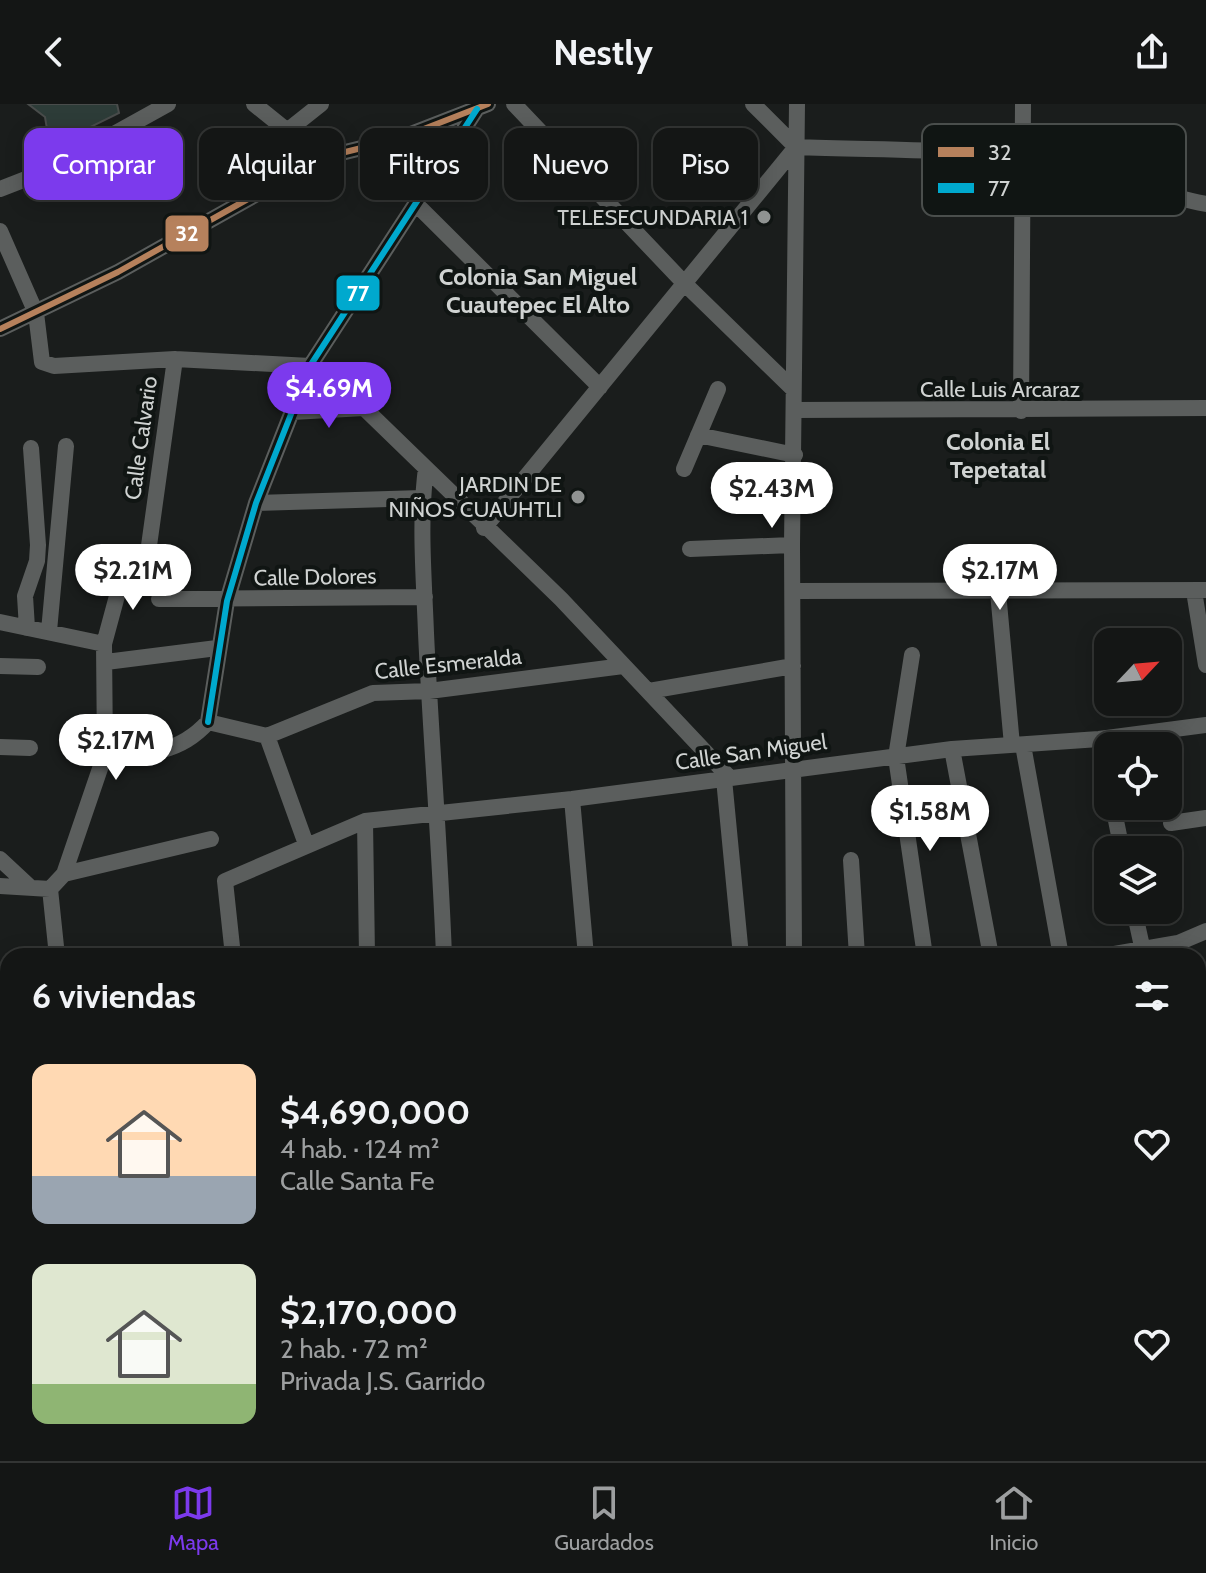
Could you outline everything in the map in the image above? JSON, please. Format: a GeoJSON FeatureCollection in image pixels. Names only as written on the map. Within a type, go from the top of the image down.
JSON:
{"type":"FeatureCollection","features":[{"type":"Feature","properties":{"kind":"street"},"geometry":{"type":"LineString","coordinates":[[0,189],[49,170],[168,104]]}},
{"type":"Feature","properties":{"kind":"street"},"geometry":{"type":"LineString","coordinates":[[254,104],[283,128]]}},
{"type":"Feature","properties":{"kind":"street"},"geometry":{"type":"LineString","coordinates":[[291,128],[321,104]]}},
{"type":"Feature","properties":{"kind":"street"},"geometry":{"type":"LineString","coordinates":[[514,104],[685,284],[793,389]]}},
{"type":"Feature","properties":{"kind":"street"},"geometry":{"type":"LineString","coordinates":[[753,104],[796,147],[922,153]]}},
{"type":"Feature","properties":{"kind":"street"},"geometry":{"type":"LineString","coordinates":[[794,948],[792,545],[797,104]]}},
{"type":"Feature","properties":{"kind":"street"},"geometry":{"type":"LineString","coordinates":[[1023,104],[1023,124]]}},
{"type":"Feature","properties":{"kind":"street"},"geometry":{"type":"LineString","coordinates":[[417,128],[447,110],[482,106]]}},
{"type":"Feature","properties":{"kind":"street"},"geometry":{"type":"LineString","coordinates":[[105,754],[166,751],[193,738],[208,722],[217,648],[227,601],[256,503],[310,366],[482,106]]}},
{"type":"Feature","properties":{"kind":"street"},"geometry":{"type":"LineString","coordinates":[[484,528],[796,147]]}},
{"type":"Feature","properties":{"kind":"street"},"geometry":{"type":"LineString","coordinates":[[1206,195],[1206,219]]}},
{"type":"Feature","properties":{"kind":"street"},"geometry":{"type":"LineString","coordinates":[[0,329],[36,313],[244,200]]}},
{"type":"Feature","properties":{"kind":"street"},"geometry":{"type":"LineString","coordinates":[[415,200],[600,387]]}},
{"type":"Feature","properties":{"kind":"street"},"geometry":{"type":"LineString","coordinates":[[1186,201],[1206,204]]}},
{"type":"Feature","properties":{"kind":"street"},"geometry":{"type":"LineString","coordinates":[[1021,411],[1022,216]]}},
{"type":"Feature","properties":{"kind":"street"},"geometry":{"type":"LineString","coordinates":[[0,231],[36,313],[42,362],[54,366],[175,359],[310,366],[364,408],[426,468],[484,528],[561,599],[726,777],[740,948]]}},
{"type":"Feature","properties":{"kind":"street","name":"Calle Calvario"},"geometry":{"type":"LineString","coordinates":[[50,889],[64,874],[105,754],[105,652],[124,570],[130,564],[144,565],[147,560],[175,359]]}},
{"type":"Feature","properties":{"kind":"street"},"geometry":{"type":"LineString","coordinates":[[684,469],[718,389]]}},
{"type":"Feature","properties":{"kind":"street"},"geometry":{"type":"LineString","coordinates":[[292,412],[364,408]]}},
{"type":"Feature","properties":{"kind":"street","name":"Calle Luis Arcaraz"},"geometry":{"type":"LineString","coordinates":[[794,410],[1206,408]]}},
{"type":"Feature","properties":{"kind":"street"},"geometry":{"type":"LineString","coordinates":[[698,435],[795,455]]}},
{"type":"Feature","properties":{"kind":"street"},"geometry":{"type":"LineString","coordinates":[[49,631],[66,446]]}},
{"type":"Feature","properties":{"kind":"street"},"geometry":{"type":"LineString","coordinates":[[27,628],[25,596],[37,561],[38,545],[31,448]]}},
{"type":"Feature","properties":{"kind":"street"},"geometry":{"type":"LineString","coordinates":[[426,468],[422,498],[425,597],[439,811],[444,948]]}},
{"type":"Feature","properties":{"kind":"street"},"geometry":{"type":"LineString","coordinates":[[256,503],[422,498]]}},
{"type":"Feature","properties":{"kind":"street"},"geometry":{"type":"LineString","coordinates":[[690,549],[792,545]]}},
{"type":"Feature","properties":{"kind":"street"},"geometry":{"type":"LineString","coordinates":[[793,591],[1200,591],[1206,665]]}},
{"type":"Feature","properties":{"kind":"street"},"geometry":{"type":"LineString","coordinates":[[998,592],[1017,745],[1059,948]]}},
{"type":"Feature","properties":{"kind":"street","name":"Calle Dolores"},"geometry":{"type":"LineString","coordinates":[[159,599],[227,601],[425,597]]}},
{"type":"Feature","properties":{"kind":"street"},"geometry":{"type":"LineString","coordinates":[[0,622],[49,631],[105,652],[217,648]]}},
{"type":"Feature","properties":{"kind":"street"},"geometry":{"type":"LineString","coordinates":[[912,655],[896,757],[924,948]]}},
{"type":"Feature","properties":{"kind":"street"},"geometry":{"type":"LineString","coordinates":[[0,666],[38,667]]}},
{"type":"Feature","properties":{"kind":"street","name":"Calle Esmeralda"},"geometry":{"type":"LineString","coordinates":[[267,736],[373,693],[429,691],[623,666]]}},
{"type":"Feature","properties":{"kind":"street"},"geometry":{"type":"LineString","coordinates":[[649,691],[793,666]]}},
{"type":"Feature","properties":{"kind":"street"},"geometry":{"type":"LineString","coordinates":[[208,722],[267,736],[306,844]]}},
{"type":"Feature","properties":{"kind":"street","name":"Calle San Miguel"},"geometry":{"type":"LineString","coordinates":[[1152,732],[1206,725]]}},
{"type":"Feature","properties":{"kind":"street","name":"Calle San Miguel"},"geometry":{"type":"LineString","coordinates":[[232,948],[225,881],[365,821],[572,799],[792,767],[952,749],[1094,739]]}},
{"type":"Feature","properties":{"kind":"street"},"geometry":{"type":"LineString","coordinates":[[0,747],[30,748]]}},
{"type":"Feature","properties":{"kind":"street"},"geometry":{"type":"LineString","coordinates":[[952,749],[989,948]]}},
{"type":"Feature","properties":{"kind":"street"},"geometry":{"type":"LineString","coordinates":[[572,799],[585,948]]}},
{"type":"Feature","properties":{"kind":"street"},"geometry":{"type":"LineString","coordinates":[[1171,823],[1206,818]]}},
{"type":"Feature","properties":{"kind":"street"},"geometry":{"type":"LineString","coordinates":[[365,821],[367,948]]}},
{"type":"Feature","properties":{"kind":"street"},"geometry":{"type":"LineString","coordinates":[[64,874],[211,839]]}},
{"type":"Feature","properties":{"kind":"street"},"geometry":{"type":"LineString","coordinates":[[0,859],[29,886]]}},
{"type":"Feature","properties":{"kind":"street"},"geometry":{"type":"LineString","coordinates":[[851,860],[856,948]]}},
{"type":"Feature","properties":{"kind":"street"},"geometry":{"type":"LineString","coordinates":[[0,886],[50,889],[56,948]]}},
{"type":"Feature","properties":{"kind":"street"},"geometry":{"type":"LineString","coordinates":[[1137,924],[1142,948]]}},
{"type":"Feature","properties":{"kind":"street"},"geometry":{"type":"LineString","coordinates":[[1156,948],[1206,931]]}},
{"type":"Feature","properties":{"kind":"building"},"geometry":{"type":"Polygon","coordinates":[[[28,104],[117,104],[119,113],[89,128],[47,128],[45,117],[28,104]]]}},
{"type":"Feature","properties":{"kind":"transit line","name":"32"},"geometry":{"type":"LineString","coordinates":[[0,329],[118,272],[321,158],[398,139],[488,104]]}},
{"type":"Feature","properties":{"kind":"transit line","name":"77"},"geometry":{"type":"LineString","coordinates":[[208,722],[227,601],[256,503],[310,366],[477,109]]}},
{"type":"Feature","properties":{"kind":"place","name":"TELESECUNDARIA 1"},"geometry":{"type":"Point","coordinates":[764,217]}},
{"type":"Feature","properties":{"kind":"place","name":"JARDIN DE NIÑOS CUAUHTLI"},"geometry":{"type":"Point","coordinates":[578,497]}},
{"type":"Feature","properties":{"kind":"district","name":"Colonia San Miguel Cuautepec El Alto"},"geometry":{"type":"Point","coordinates":[538,290]}},
{"type":"Feature","properties":{"kind":"district","name":"Colonia El Tepetatal"},"geometry":{"type":"Point","coordinates":[998,455]}}]}
